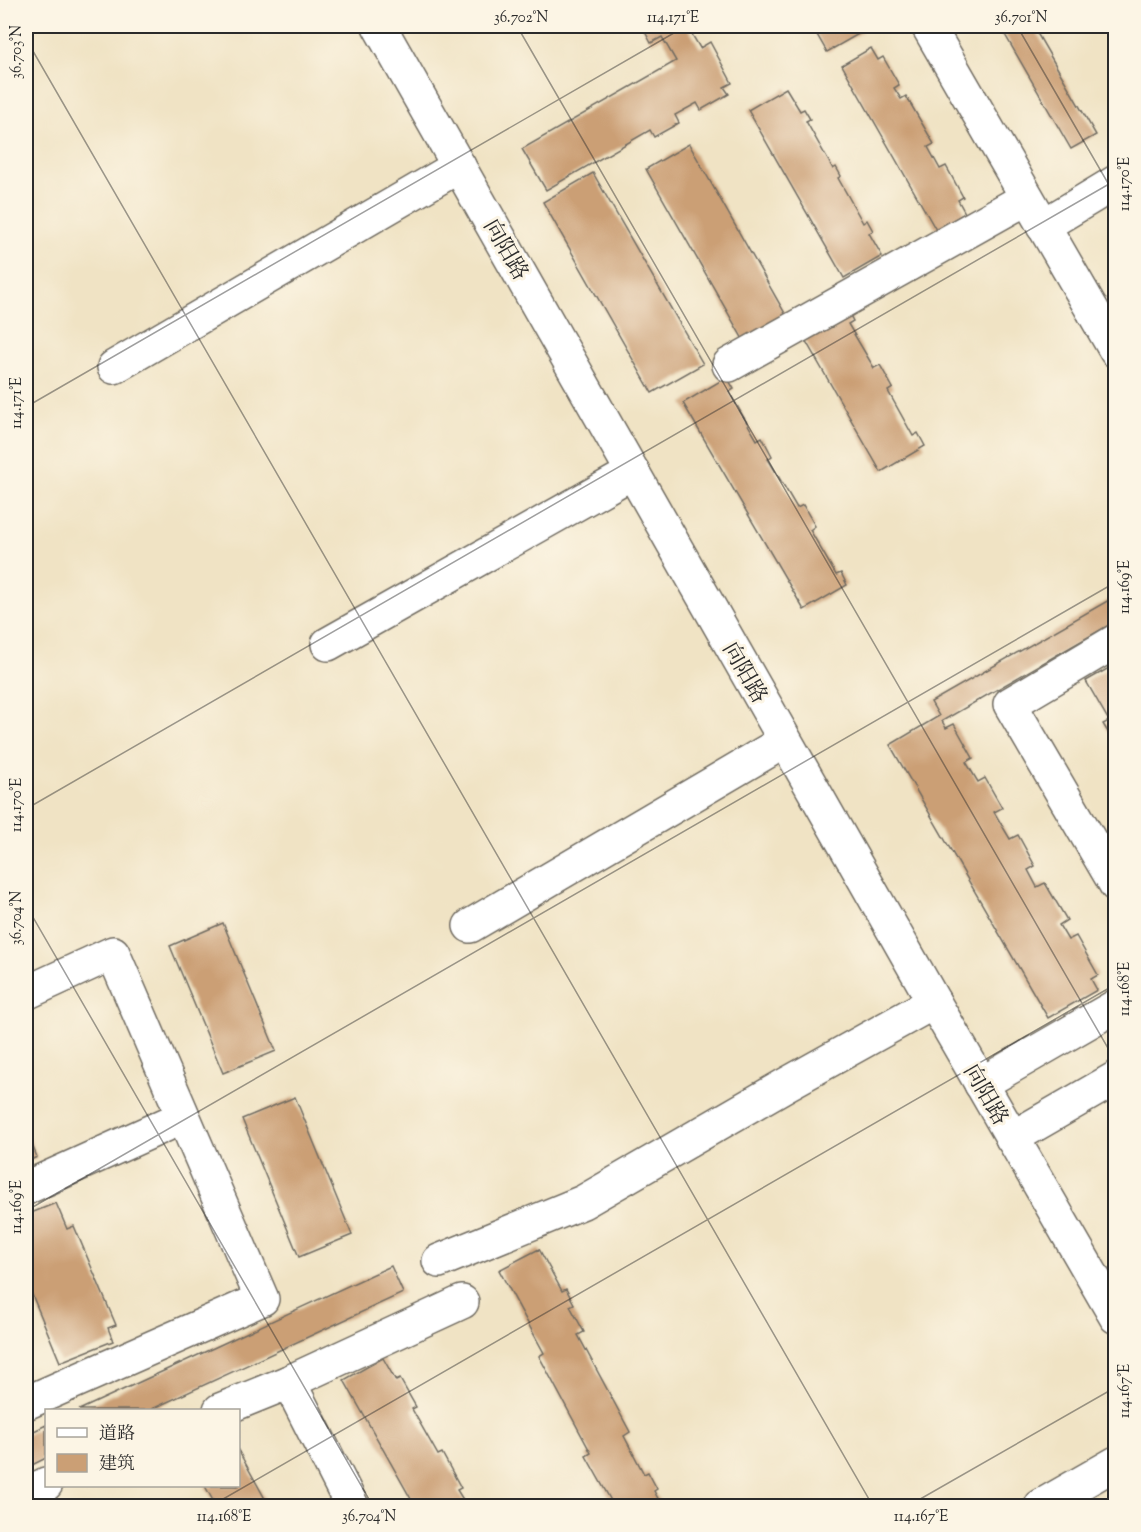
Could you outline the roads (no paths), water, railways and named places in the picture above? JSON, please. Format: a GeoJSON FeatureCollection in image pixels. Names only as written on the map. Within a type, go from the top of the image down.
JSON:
{"type":"FeatureCollection","features":[{"type":"Feature","properties":{"kind":"street","name":"向阳路"},"geometry":{"type":"LineString","coordinates":[[380,26],[934,1002],[1116,1317]]}},
{"type":"Feature","properties":{"kind":"street"},"geometry":{"type":"LineString","coordinates":[[928,26],[1116,351]]}},
{"type":"Feature","properties":{"kind":"street"},"geometry":{"type":"LineString","coordinates":[[114,367],[459,166]]}},
{"type":"Feature","properties":{"kind":"street"},"geometry":{"type":"LineString","coordinates":[[1043,226],[1116,182]]}},
{"type":"Feature","properties":{"kind":"street"},"geometry":{"type":"LineString","coordinates":[[729,365],[1027,198]]}},
{"type":"Feature","properties":{"kind":"street"},"geometry":{"type":"LineString","coordinates":[[328,644],[633,472]]}},
{"type":"Feature","properties":{"kind":"street"},"geometry":{"type":"LineString","coordinates":[[1116,641],[1010,704],[1116,885]]}},
{"type":"Feature","properties":{"kind":"street"},"geometry":{"type":"LineString","coordinates":[[470,926],[786,741]]}},
{"type":"Feature","properties":{"kind":"street"},"geometry":{"type":"LineString","coordinates":[[26,993],[113,953],[262,1299],[26,1403]]}},
{"type":"Feature","properties":{"kind":"street"},"geometry":{"type":"LineString","coordinates":[[439,1261],[583,1202],[934,1002]]}},
{"type":"Feature","properties":{"kind":"street"},"geometry":{"type":"LineString","coordinates":[[981,1084],[1116,1006]]}},
{"type":"Feature","properties":{"kind":"street"},"geometry":{"type":"LineString","coordinates":[[1012,1138],[1116,1078]]}},
{"type":"Feature","properties":{"kind":"street"},"geometry":{"type":"LineString","coordinates":[[26,1188],[183,1117]]}},
{"type":"Feature","properties":{"kind":"street"},"geometry":{"type":"LineString","coordinates":[[222,1409],[289,1382],[462,1302]]}},
{"type":"Feature","properties":{"kind":"street"},"geometry":{"type":"LineString","coordinates":[[289,1382],[352,1506]]}},
{"type":"Feature","properties":{"kind":"street"},"geometry":{"type":"LineString","coordinates":[[1041,1506],[1116,1463]]}},
{"type":"Feature","properties":{"kind":"street"},"geometry":{"type":"LineString","coordinates":[[26,1495],[45,1486]]}}]}
